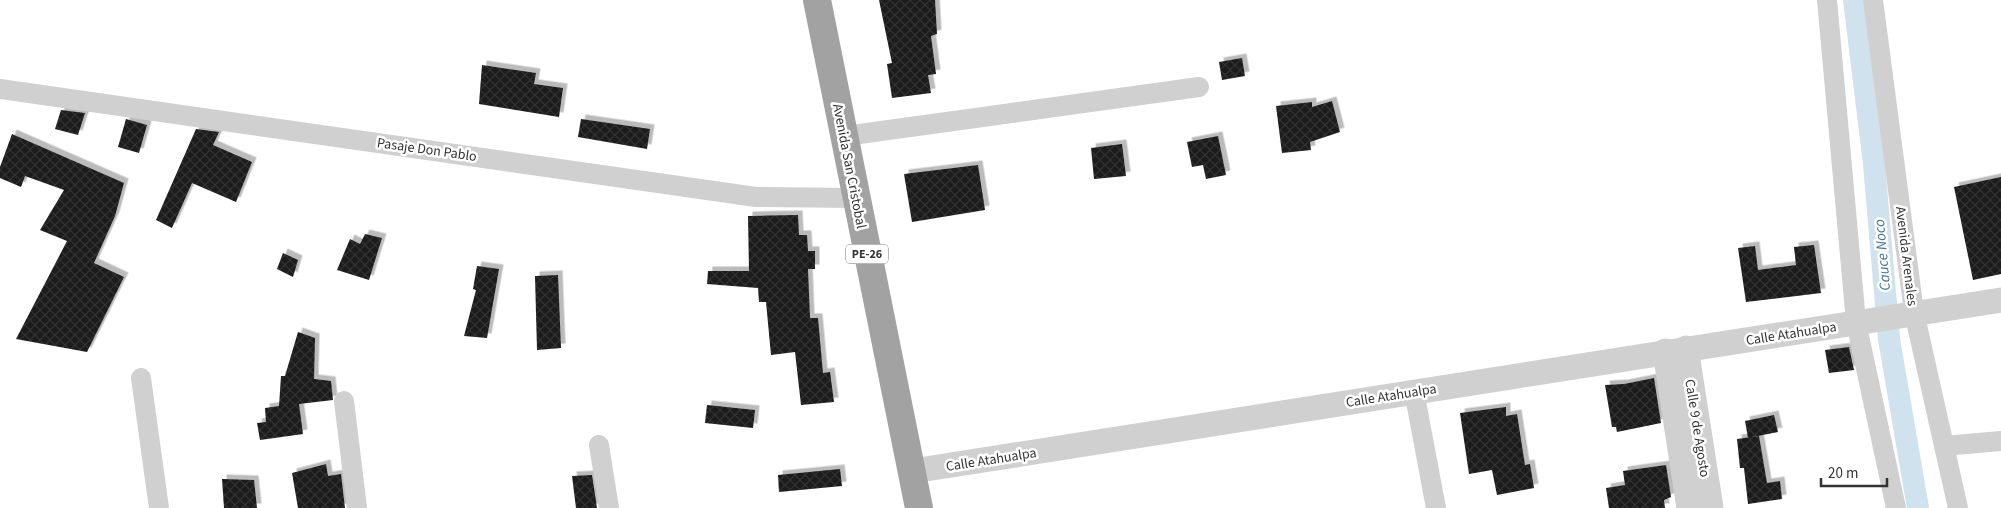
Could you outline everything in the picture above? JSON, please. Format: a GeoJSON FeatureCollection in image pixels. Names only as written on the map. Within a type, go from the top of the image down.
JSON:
{"type":"FeatureCollection","features":[{"type":"Feature","properties":{"kind":"highway","name":"Avenida San Cristobal"},"geometry":{"type":"LineString","coordinates":[[817,0],[845,136],[855,198],[913,471],[919,508]]}},
{"type":"Feature","properties":{"kind":"street"},"geometry":{"type":"LineString","coordinates":[[1827,0],[1862,321],[1896,508]]}},
{"type":"Feature","properties":{"kind":"street","name":"Avenida Arenales"},"geometry":{"type":"LineString","coordinates":[[1873,0],[1909,313],[1944,446],[1958,508]]}},
{"type":"Feature","properties":{"kind":"street"},"geometry":{"type":"LineString","coordinates":[[845,136],[1199,87]]}},
{"type":"Feature","properties":{"kind":"street","name":"Pasaje Don Pablo"},"geometry":{"type":"LineString","coordinates":[[0,89],[756,197],[855,198]]}},
{"type":"Feature","properties":{"kind":"street","name":"Calle Atahualpa"},"geometry":{"type":"LineString","coordinates":[[913,471],[2001,300]]}},
{"type":"Feature","properties":{"kind":"street","name":"Calle 9 de Agosto"},"geometry":{"type":"LineString","coordinates":[[1675,350],[1689,508]]}},
{"type":"Feature","properties":{"kind":"street","name":"Calle 9 de Agosto"},"geometry":{"type":"LineString","coordinates":[[1675,350],[1711,508]]}},
{"type":"Feature","properties":{"kind":"street"},"geometry":{"type":"LineString","coordinates":[[141,378],[159,508]]}},
{"type":"Feature","properties":{"kind":"street"},"geometry":{"type":"LineString","coordinates":[[1414,392],[1436,508]]}},
{"type":"Feature","properties":{"kind":"street"},"geometry":{"type":"LineString","coordinates":[[344,401],[357,508]]}},
{"type":"Feature","properties":{"kind":"street"},"geometry":{"type":"LineString","coordinates":[[1944,446],[2001,441]]}},
{"type":"Feature","properties":{"kind":"street"},"geometry":{"type":"LineString","coordinates":[[599,445],[609,508]]}},
{"type":"Feature","properties":{"kind":"building"},"geometry":{"type":"Polygon","coordinates":[[[879,0],[935,0],[937,34],[931,36],[936,74],[928,75],[931,93],[892,98],[887,64],[892,63],[879,0]]]}},
{"type":"Feature","properties":{"kind":"building"},"geometry":{"type":"Polygon","coordinates":[[[1242,58],[1245,76],[1222,80],[1219,62],[1242,58]]]}},
{"type":"Feature","properties":{"kind":"building"},"geometry":{"type":"Polygon","coordinates":[[[482,65],[536,73],[534,84],[563,88],[559,117],[479,104],[482,65]]]}},
{"type":"Feature","properties":{"kind":"building"},"geometry":{"type":"Polygon","coordinates":[[[1332,101],[1340,132],[1310,142],[1311,150],[1282,153],[1276,106],[1312,102],[1312,107],[1332,101]]]}},
{"type":"Feature","properties":{"kind":"building"},"geometry":{"type":"Polygon","coordinates":[[[61,110],[85,113],[78,135],[55,129],[61,110]]]}},
{"type":"Feature","properties":{"kind":"building"},"geometry":{"type":"Polygon","coordinates":[[[126,119],[147,125],[139,153],[118,147],[126,119]]]}},
{"type":"Feature","properties":{"kind":"building"},"geometry":{"type":"Polygon","coordinates":[[[581,119],[650,129],[647,149],[578,137],[581,119]]]}},
{"type":"Feature","properties":{"kind":"building"},"geometry":{"type":"Polygon","coordinates":[[[196,129],[219,132],[213,145],[252,162],[236,202],[192,183],[172,228],[156,220],[196,129]]]}},
{"type":"Feature","properties":{"kind":"building"},"geometry":{"type":"Polygon","coordinates":[[[12,134],[124,183],[115,216],[94,263],[124,277],[87,352],[16,339],[67,241],[40,230],[64,190],[25,176],[21,187],[0,178],[0,167],[12,134]]]}},
{"type":"Feature","properties":{"kind":"building"},"geometry":{"type":"Polygon","coordinates":[[[1218,136],[1226,175],[1206,179],[1203,165],[1192,167],[1187,142],[1218,136]]]}},
{"type":"Feature","properties":{"kind":"building"},"geometry":{"type":"Polygon","coordinates":[[[1122,144],[1126,176],[1094,179],[1091,148],[1122,144]]]}},
{"type":"Feature","properties":{"kind":"building"},"geometry":{"type":"Polygon","coordinates":[[[978,165],[985,210],[912,222],[904,174],[978,165]]]}},
{"type":"Feature","properties":{"kind":"building"},"geometry":{"type":"Polygon","coordinates":[[[2001,177],[2001,274],[1973,280],[1954,187],[2001,177]]]}},
{"type":"Feature","properties":{"kind":"building"},"geometry":{"type":"Polygon","coordinates":[[[798,215],[799,235],[807,235],[808,251],[815,251],[815,269],[808,269],[810,318],[818,318],[823,373],[830,372],[834,402],[801,405],[795,352],[771,355],[766,302],[759,302],[758,288],[707,284],[708,271],[749,271],[748,216],[798,215]]]}},
{"type":"Feature","properties":{"kind":"building"},"geometry":{"type":"Polygon","coordinates":[[[365,234],[382,238],[369,280],[337,270],[350,239],[360,244],[365,234]]]}},
{"type":"Feature","properties":{"kind":"building"},"geometry":{"type":"Polygon","coordinates":[[[1814,245],[1821,293],[1746,302],[1738,248],[1755,246],[1758,270],[1796,265],[1794,247],[1814,245]]]}},
{"type":"Feature","properties":{"kind":"building"},"geometry":{"type":"Polygon","coordinates":[[[283,253],[298,260],[293,277],[277,269],[283,253]]]}},
{"type":"Feature","properties":{"kind":"building"},"geometry":{"type":"Polygon","coordinates":[[[477,266],[499,269],[487,338],[464,336],[476,290],[473,289],[477,266]]]}},
{"type":"Feature","properties":{"kind":"building"},"geometry":{"type":"Polygon","coordinates":[[[558,275],[561,348],[537,350],[535,276],[558,275]]]}},
{"type":"Feature","properties":{"kind":"building"},"geometry":{"type":"Polygon","coordinates":[[[298,332],[315,338],[314,379],[331,381],[333,400],[299,404],[303,434],[260,440],[257,423],[266,422],[265,408],[279,406],[281,376],[285,376],[298,332]]]}},
{"type":"Feature","properties":{"kind":"building"},"geometry":{"type":"Polygon","coordinates":[[[1849,347],[1854,370],[1829,373],[1825,350],[1849,347]]]}},
{"type":"Feature","properties":{"kind":"building"},"geometry":{"type":"Polygon","coordinates":[[[1654,378],[1661,423],[1617,432],[1616,427],[1612,427],[1605,385],[1624,384],[1654,378]]]}},
{"type":"Feature","properties":{"kind":"building"},"geometry":{"type":"Polygon","coordinates":[[[707,405],[755,410],[753,428],[705,423],[707,405]]]}},
{"type":"Feature","properties":{"kind":"building"},"geometry":{"type":"Polygon","coordinates":[[[1506,407],[1506,416],[1517,414],[1525,465],[1530,464],[1534,488],[1497,495],[1492,470],[1469,474],[1460,413],[1506,407]]]}},
{"type":"Feature","properties":{"kind":"building"},"geometry":{"type":"Polygon","coordinates":[[[1774,415],[1778,432],[1748,438],[1745,421],[1774,415]]]}},
{"type":"Feature","properties":{"kind":"building"},"geometry":{"type":"Polygon","coordinates":[[[1759,436],[1767,483],[1780,481],[1782,499],[1748,504],[1744,468],[1740,468],[1737,439],[1759,436]]]}},
{"type":"Feature","properties":{"kind":"building"},"geometry":{"type":"Polygon","coordinates":[[[326,464],[328,476],[341,474],[345,508],[298,508],[292,473],[326,464]]]}},
{"type":"Feature","properties":{"kind":"building"},"geometry":{"type":"Polygon","coordinates":[[[1666,465],[1671,497],[1664,500],[1665,508],[1609,508],[1606,488],[1625,485],[1623,471],[1666,465]]]}},
{"type":"Feature","properties":{"kind":"building"},"geometry":{"type":"Polygon","coordinates":[[[840,469],[842,486],[779,492],[778,475],[840,469]]]}},
{"type":"Feature","properties":{"kind":"building"},"geometry":{"type":"Polygon","coordinates":[[[592,475],[597,508],[576,508],[572,476],[592,475]]]}},
{"type":"Feature","properties":{"kind":"building"},"geometry":{"type":"Polygon","coordinates":[[[222,479],[254,480],[257,508],[224,508],[222,479]]]}},
{"type":"Feature","properties":{"kind":"waterway","name":"Cauce Noco"},"geometry":{"type":"LineString","coordinates":[[1854,0],[1874,164],[1889,339],[1918,508]]}}]}
